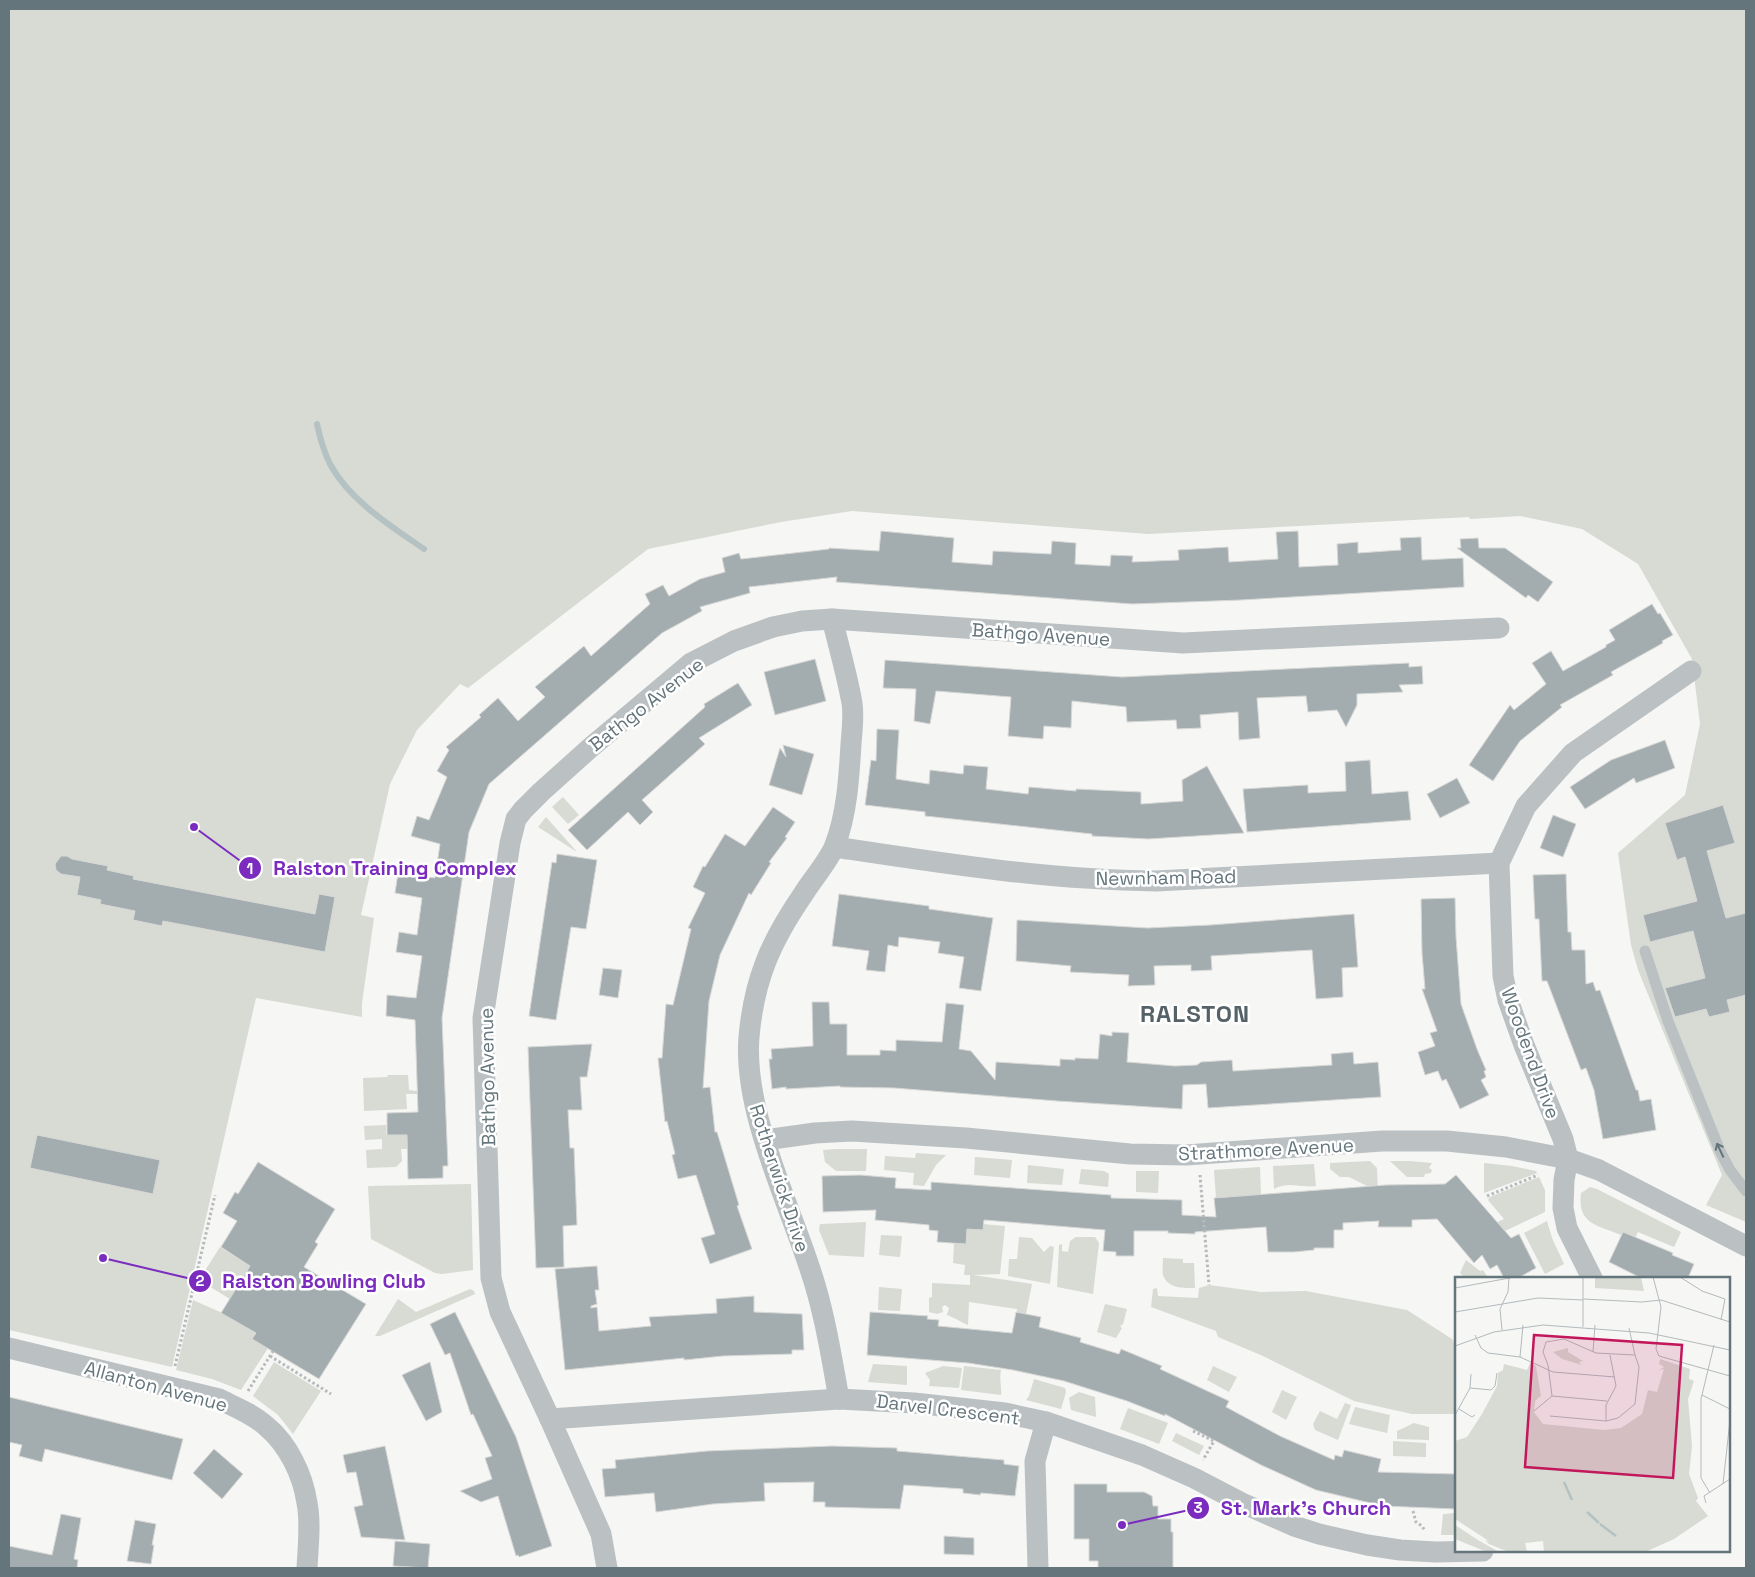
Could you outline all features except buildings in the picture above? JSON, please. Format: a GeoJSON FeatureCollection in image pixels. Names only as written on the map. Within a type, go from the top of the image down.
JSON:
{"type":"FeatureCollection","features":[{"type":"Feature","properties":{"kind":"street","name":"Bathgo Avenue"},"geometry":{"type":"LineString","coordinates":[[550,1418],[500,1312],[492,1278],[483,1018],[508,854],[514,825],[523,810],[565,770],[691,663],[734,641],[773,627],[802,621],[832,619],[1183,643],[1499,628]]}},
{"type":"Feature","properties":{"kind":"street","name":"Rotherwick Drive"},"geometry":{"type":"LineString","coordinates":[[832,619],[853,705],[844,807],[835,847],[777,935],[762,968],[749,1039],[750,1075],[756,1110],[810,1269],[831,1354],[839,1399]]}},
{"type":"Feature","properties":{"kind":"street","name":"Woodend Drive"},"geometry":{"type":"LineString","coordinates":[[1568,1159],[1563,1139],[1524,1045],[1508,1000],[1503,976],[1499,863],[1526,806],[1573,753],[1691,671]]}},
{"type":"Feature","properties":{"kind":"street","name":"Newnham Road"},"geometry":{"type":"LineString","coordinates":[[835,847],[1063,877],[1115,880],[1156,880],[1499,863]]}},
{"type":"Feature","properties":{"kind":"street","name":"Strathmore Avenue"},"geometry":{"type":"LineString","coordinates":[[765,1140],[815,1132],[852,1131],[966,1138],[1130,1154],[1199,1155],[1382,1141],[1424,1141],[1506,1147],[1568,1159],[1599,1170],[1746,1246]]}},
{"type":"Feature","properties":{"kind":"street"},"geometry":{"type":"LineString","coordinates":[[1568,1159],[1562,1208],[1567,1228],[1592,1277]]}},
{"type":"Feature","properties":{"kind":"street","name":"Allanton Avenue"},"geometry":{"type":"LineString","coordinates":[[9,1348],[170,1386],[219,1400],[238,1408],[266,1425],[287,1450],[302,1480],[308,1504],[307,1568]]}},
{"type":"Feature","properties":{"kind":"street","name":"Darvel Crescent"},"geometry":{"type":"LineString","coordinates":[[550,1418],[839,1399],[914,1402],[1005,1413],[1046,1422],[1142,1455],[1194,1478],[1242,1503],[1294,1526],[1319,1534],[1400,1550],[1455,1552]]}},
{"type":"Feature","properties":{"kind":"street"},"geometry":{"type":"LineString","coordinates":[[550,1418],[601,1534],[607,1568]]}},
{"type":"Feature","properties":{"kind":"street"},"geometry":{"type":"LineString","coordinates":[[1038,1568],[1035,1461],[1046,1422]]}},
{"type":"Feature","properties":{"kind":"lane"},"geometry":{"type":"LineString","coordinates":[[1645,951],[1668,1021],[1720,1151],[1730,1170],[1746,1191]]}},
{"type":"Feature","properties":{"kind":"path"},"geometry":{"type":"LineString","coordinates":[[1199,1155],[1209,1285]]}},
{"type":"Feature","properties":{"kind":"path"},"geometry":{"type":"LineString","coordinates":[[1486,1196],[1538,1175]]}},
{"type":"Feature","properties":{"kind":"path"},"geometry":{"type":"LineString","coordinates":[[170,1386],[215,1195]]}},
{"type":"Feature","properties":{"kind":"path"},"geometry":{"type":"LineString","coordinates":[[238,1408],[273,1351]]}},
{"type":"Feature","properties":{"kind":"path"},"geometry":{"type":"LineString","coordinates":[[270,1356],[332,1394]]}},
{"type":"Feature","properties":{"kind":"path"},"geometry":{"type":"LineString","coordinates":[[1193,1431],[1214,1441],[1194,1478]]}},
{"type":"Feature","properties":{"kind":"path"},"geometry":{"type":"LineString","coordinates":[[1413,1511],[1416,1522],[1422,1526],[1426,1533],[1429,1533]]}},
{"type":"Feature","properties":{"kind":"shaded area"},"geometry":{"type":"Polygon","coordinates":[[[9,9],[1746,9],[1746,1222],[1706,1205],[1722,1175],[1638,970],[1631,945],[1618,853],[1685,795],[1700,724],[1692,659],[1638,564],[1582,529],[1520,516],[1148,534],[852,511],[781,522],[648,549],[468,688],[460,684],[417,730],[390,784],[361,915],[374,918],[362,1003],[362,1017],[256,998],[172,1367],[9,1330],[9,9]]]}},
{"type":"Feature","properties":{"kind":"shaded area"},"geometry":{"type":"Polygon","coordinates":[[[563,797],[579,815],[568,824],[552,807],[563,797]]]}},
{"type":"Feature","properties":{"kind":"shaded area"},"geometry":{"type":"Polygon","coordinates":[[[546,817],[577,852],[538,827],[546,817]]]}},
{"type":"Feature","properties":{"kind":"shaded area"},"geometry":{"type":"Polygon","coordinates":[[[388,1075],[408,1075],[409,1090],[417,1091],[417,1094],[406,1094],[407,1109],[364,1111],[363,1078],[387,1077],[388,1075]]]}},
{"type":"Feature","properties":{"kind":"shaded area"},"geometry":{"type":"Polygon","coordinates":[[[386,1125],[386,1135],[409,1135],[409,1149],[401,1149],[402,1161],[396,1167],[367,1168],[366,1150],[382,1149],[382,1139],[365,1140],[364,1126],[386,1125]]]}},
{"type":"Feature","properties":{"kind":"shaded area"},"geometry":{"type":"Polygon","coordinates":[[[867,1149],[866,1171],[836,1171],[825,1162],[823,1150],[867,1149]]]}},
{"type":"Feature","properties":{"kind":"shaded area"},"geometry":{"type":"Polygon","coordinates":[[[916,1153],[946,1155],[936,1165],[924,1186],[913,1185],[914,1173],[884,1170],[885,1156],[915,1158],[916,1153]]]}},
{"type":"Feature","properties":{"kind":"shaded area"},"geometry":{"type":"Polygon","coordinates":[[[975,1157],[1012,1160],[1010,1178],[974,1175],[975,1157]]]}},
{"type":"Feature","properties":{"kind":"shaded area"},"geometry":{"type":"Polygon","coordinates":[[[1370,1161],[1377,1168],[1378,1196],[1372,1196],[1367,1186],[1349,1177],[1340,1177],[1330,1169],[1330,1163],[1370,1161]]]}},
{"type":"Feature","properties":{"kind":"shaded area"},"geometry":{"type":"Polygon","coordinates":[[[1390,1161],[1432,1163],[1429,1168],[1432,1170],[1431,1173],[1425,1174],[1424,1177],[1407,1177],[1390,1161]]]}},
{"type":"Feature","properties":{"kind":"shaded area"},"geometry":{"type":"Polygon","coordinates":[[[1484,1163],[1512,1166],[1536,1171],[1537,1173],[1484,1193],[1484,1163]]]}},
{"type":"Feature","properties":{"kind":"shaded area"},"geometry":{"type":"Polygon","coordinates":[[[1314,1164],[1316,1186],[1285,1185],[1274,1189],[1273,1166],[1314,1164]]]}},
{"type":"Feature","properties":{"kind":"shaded area"},"geometry":{"type":"Polygon","coordinates":[[[1028,1165],[1064,1169],[1062,1185],[1027,1183],[1028,1165]]]}},
{"type":"Feature","properties":{"kind":"shaded area"},"geometry":{"type":"Polygon","coordinates":[[[1260,1167],[1261,1195],[1216,1198],[1214,1170],[1260,1167]]]}},
{"type":"Feature","properties":{"kind":"shaded area"},"geometry":{"type":"Polygon","coordinates":[[[1081,1169],[1104,1171],[1109,1174],[1108,1187],[1079,1184],[1081,1169]]]}},
{"type":"Feature","properties":{"kind":"shaded area"},"geometry":{"type":"Polygon","coordinates":[[[1136,1171],[1159,1171],[1158,1193],[1136,1192],[1136,1171]]]}},
{"type":"Feature","properties":{"kind":"shaded area"},"geometry":{"type":"Polygon","coordinates":[[[1539,1177],[1545,1190],[1545,1212],[1486,1240],[1493,1224],[1504,1219],[1488,1200],[1490,1197],[1539,1177]]]}},
{"type":"Feature","properties":{"kind":"shaded area"},"geometry":{"type":"Polygon","coordinates":[[[471,1184],[473,1270],[442,1274],[435,1273],[371,1239],[368,1186],[471,1184]]]}},
{"type":"Feature","properties":{"kind":"shaded area"},"geometry":{"type":"Polygon","coordinates":[[[1590,1187],[1681,1232],[1674,1247],[1638,1232],[1635,1238],[1623,1232],[1621,1235],[1590,1222],[1582,1211],[1581,1193],[1590,1187]]]}},
{"type":"Feature","properties":{"kind":"shaded area"},"geometry":{"type":"Polygon","coordinates":[[[1547,1221],[1552,1238],[1564,1264],[1545,1274],[1524,1233],[1547,1221]]]}},
{"type":"Feature","properties":{"kind":"shaded area"},"geometry":{"type":"Polygon","coordinates":[[[866,1222],[864,1257],[829,1255],[819,1230],[820,1224],[866,1222]]]}},
{"type":"Feature","properties":{"kind":"shaded area"},"geometry":{"type":"Polygon","coordinates":[[[983,1224],[1005,1226],[1000,1274],[973,1275],[1032,1284],[1026,1314],[1017,1312],[1017,1309],[969,1302],[968,1325],[947,1315],[949,1308],[945,1305],[942,1307],[943,1312],[937,1314],[929,1312],[932,1283],[970,1285],[970,1275],[964,1275],[965,1265],[953,1263],[954,1244],[965,1244],[967,1229],[983,1230],[983,1224]]]}},
{"type":"Feature","properties":{"kind":"shaded area"},"geometry":{"type":"Polygon","coordinates":[[[881,1235],[902,1236],[900,1257],[879,1255],[881,1235]]]}},
{"type":"Feature","properties":{"kind":"shaded area"},"geometry":{"type":"Polygon","coordinates":[[[1019,1237],[1032,1238],[1044,1252],[1050,1246],[1054,1247],[1050,1284],[1008,1276],[1009,1259],[1017,1259],[1019,1237]]]}},
{"type":"Feature","properties":{"kind":"shaded area"},"geometry":{"type":"Polygon","coordinates":[[[1076,1237],[1095,1237],[1099,1243],[1093,1294],[1057,1287],[1059,1245],[1062,1244],[1062,1251],[1068,1252],[1070,1241],[1076,1237]]]}},
{"type":"Feature","properties":{"kind":"shaded area"},"geometry":{"type":"Polygon","coordinates":[[[220,1247],[250,1266],[230,1299],[199,1280],[220,1247]]]}},
{"type":"Feature","properties":{"kind":"shaded area"},"geometry":{"type":"Polygon","coordinates":[[[1163,1258],[1183,1259],[1183,1263],[1194,1263],[1195,1288],[1177,1287],[1165,1280],[1163,1275],[1163,1258]]]}},
{"type":"Feature","properties":{"kind":"shaded area"},"geometry":{"type":"Polygon","coordinates":[[[1466,1260],[1480,1271],[1483,1270],[1487,1277],[1464,1277],[1460,1273],[1466,1260]]]}},
{"type":"Feature","properties":{"kind":"shaded area"},"geometry":{"type":"Polygon","coordinates":[[[1209,1285],[1261,1292],[1306,1291],[1407,1310],[1452,1339],[1455,1344],[1455,1414],[1412,1414],[1354,1401],[1263,1356],[1218,1337],[1216,1331],[1151,1307],[1153,1289],[1157,1288],[1158,1296],[1198,1298],[1199,1288],[1209,1285]]]}},
{"type":"Feature","properties":{"kind":"shaded area"},"geometry":{"type":"Polygon","coordinates":[[[879,1287],[902,1289],[900,1311],[878,1310],[879,1287]]]}},
{"type":"Feature","properties":{"kind":"shaded area"},"geometry":{"type":"Polygon","coordinates":[[[470,1289],[475,1294],[380,1336],[375,1336],[398,1299],[416,1312],[470,1289]]]}},
{"type":"Feature","properties":{"kind":"shaded area"},"geometry":{"type":"Polygon","coordinates":[[[193,1300],[258,1329],[252,1339],[268,1348],[241,1390],[212,1379],[176,1370],[193,1300]]]}},
{"type":"Feature","properties":{"kind":"shaded area"},"geometry":{"type":"Polygon","coordinates":[[[1105,1304],[1127,1309],[1123,1324],[1120,1326],[1122,1328],[1116,1338],[1097,1332],[1105,1304]]]}},
{"type":"Feature","properties":{"kind":"shaded area"},"geometry":{"type":"Polygon","coordinates":[[[274,1362],[321,1391],[293,1434],[278,1415],[253,1396],[274,1362]]]}},
{"type":"Feature","properties":{"kind":"shaded area"},"geometry":{"type":"Polygon","coordinates":[[[873,1364],[907,1366],[907,1385],[868,1382],[873,1364]]]}},
{"type":"Feature","properties":{"kind":"shaded area"},"geometry":{"type":"Polygon","coordinates":[[[943,1366],[962,1368],[959,1388],[929,1386],[930,1380],[925,1373],[943,1366]]]}},
{"type":"Feature","properties":{"kind":"shaded area"},"geometry":{"type":"Polygon","coordinates":[[[964,1366],[1001,1370],[1001,1395],[961,1390],[964,1366]]]}},
{"type":"Feature","properties":{"kind":"shaded area"},"geometry":{"type":"Polygon","coordinates":[[[1213,1366],[1237,1377],[1229,1392],[1207,1380],[1213,1366]]]}},
{"type":"Feature","properties":{"kind":"shaded area"},"geometry":{"type":"Polygon","coordinates":[[[1034,1379],[1065,1388],[1066,1392],[1061,1409],[1026,1400],[1034,1379]]]}},
{"type":"Feature","properties":{"kind":"shaded area"},"geometry":{"type":"Polygon","coordinates":[[[1282,1390],[1297,1397],[1286,1420],[1272,1412],[1282,1390]]]}},
{"type":"Feature","properties":{"kind":"shaded area"},"geometry":{"type":"Polygon","coordinates":[[[1079,1392],[1095,1397],[1096,1417],[1071,1410],[1069,1398],[1079,1392]]]}},
{"type":"Feature","properties":{"kind":"shaded area"},"geometry":{"type":"Polygon","coordinates":[[[1345,1403],[1351,1405],[1338,1440],[1315,1430],[1313,1424],[1320,1411],[1337,1419],[1345,1403]]]}},
{"type":"Feature","properties":{"kind":"shaded area"},"geometry":{"type":"Polygon","coordinates":[[[1355,1407],[1390,1415],[1387,1433],[1349,1424],[1355,1407]]]}},
{"type":"Feature","properties":{"kind":"shaded area"},"geometry":{"type":"Polygon","coordinates":[[[1128,1408],[1168,1423],[1159,1444],[1120,1429],[1128,1408]]]}},
{"type":"Feature","properties":{"kind":"shaded area"},"geometry":{"type":"Polygon","coordinates":[[[1414,1423],[1429,1427],[1429,1440],[1397,1439],[1397,1431],[1414,1423]]]}},
{"type":"Feature","properties":{"kind":"shaded area"},"geometry":{"type":"Polygon","coordinates":[[[1176,1433],[1204,1446],[1199,1455],[1172,1441],[1176,1433]]]}},
{"type":"Feature","properties":{"kind":"shaded area"},"geometry":{"type":"Polygon","coordinates":[[[1393,1441],[1426,1443],[1426,1457],[1393,1456],[1393,1441]]]}},
{"type":"Feature","properties":{"kind":"shaded area"},"geometry":{"type":"Polygon","coordinates":[[[1455,1513],[1455,1535],[1441,1535],[1443,1514],[1455,1513]]]}},
{"type":"Feature","properties":{"kind":"waterway"},"geometry":{"type":"LineString","coordinates":[[317,424],[322,445],[330,464],[348,490],[372,512],[424,549]]}},
{"type":"Feature","properties":{"kind":"place","name":"Ralston Training Complex"},"geometry":{"type":"Point","coordinates":[194,827]}},
{"type":"Feature","properties":{"kind":"place","name":"Ralston Bowling Club"},"geometry":{"type":"Point","coordinates":[103,1258]}},
{"type":"Feature","properties":{"kind":"place","name":"St. Mark's Church"},"geometry":{"type":"Point","coordinates":[1122,1525]}},
{"type":"Feature","properties":{"kind":"district","name":"RALSTON"},"geometry":{"type":"Point","coordinates":[1195,1014]}}]}
